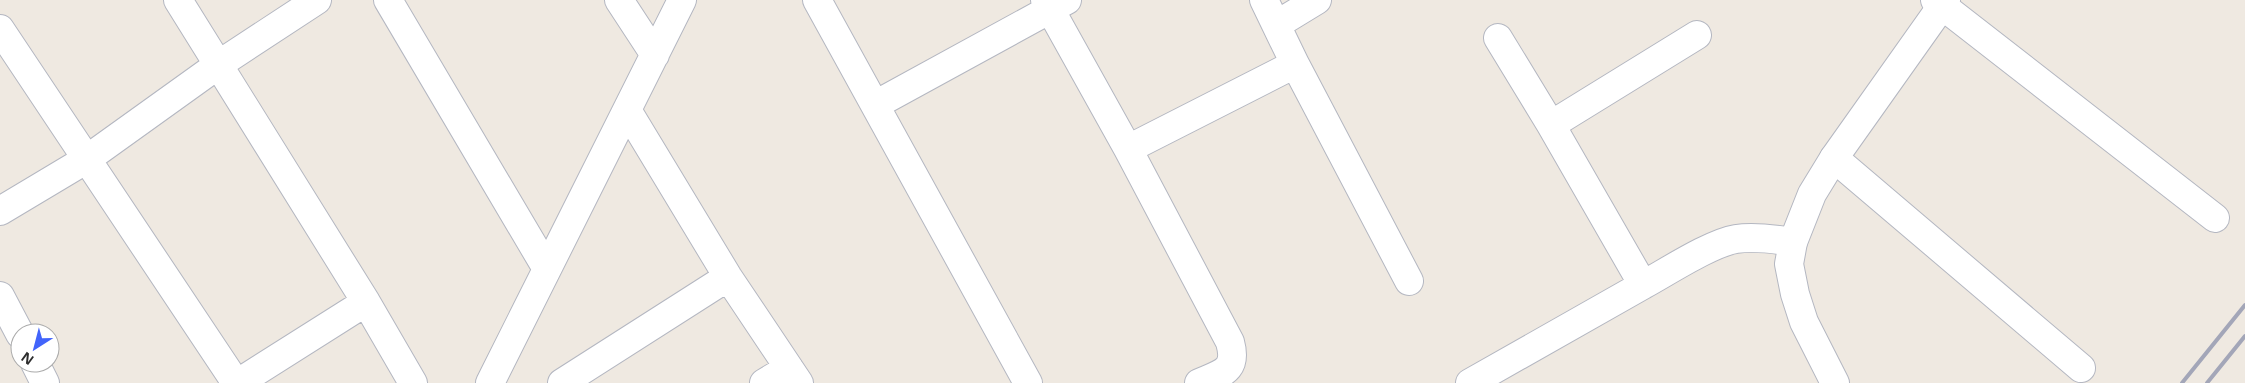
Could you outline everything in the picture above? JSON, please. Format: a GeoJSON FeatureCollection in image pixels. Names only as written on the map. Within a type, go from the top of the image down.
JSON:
{"type":"FeatureCollection","features":[{"type":"Feature","properties":{"kind":"street"},"geometry":{"type":"LineString","coordinates":[[178,0],[366,302],[413,383]]}},
{"type":"Feature","properties":{"kind":"street"},"geometry":{"type":"LineString","coordinates":[[0,211],[86,159],[218,65],[317,0]]}},
{"type":"Feature","properties":{"kind":"street"},"geometry":{"type":"LineString","coordinates":[[388,0],[548,269]]}},
{"type":"Feature","properties":{"kind":"street"},"geometry":{"type":"LineString","coordinates":[[620,0],[655,55]]}},
{"type":"Feature","properties":{"kind":"street"},"geometry":{"type":"LineString","coordinates":[[490,383],[682,0]]}},
{"type":"Feature","properties":{"kind":"street"},"geometry":{"type":"LineString","coordinates":[[818,0],[1028,383]]}},
{"type":"Feature","properties":{"kind":"street"},"geometry":{"type":"LineString","coordinates":[[1264,0],[1295,64],[1409,281]]}},
{"type":"Feature","properties":{"kind":"street"},"geometry":{"type":"LineString","coordinates":[[1276,25],[1317,0]]}},
{"type":"Feature","properties":{"kind":"street"},"geometry":{"type":"LineString","coordinates":[[1835,383],[1804,322],[1795,294],[1789,264],[1793,242],[1812,194],[1834,158],[1941,2],[2215,218]]}},
{"type":"Feature","properties":{"kind":"street"},"geometry":{"type":"LineString","coordinates":[[875,105],[1054,3],[1128,149],[1230,342],[1234,355],[1228,368],[1222,373],[1199,383]]}},
{"type":"Feature","properties":{"kind":"street"},"geometry":{"type":"LineString","coordinates":[[0,29],[237,383],[366,302]]}},
{"type":"Feature","properties":{"kind":"street"},"geometry":{"type":"LineString","coordinates":[[1551,125],[1697,36]]}},
{"type":"Feature","properties":{"kind":"street"},"geometry":{"type":"LineString","coordinates":[[1498,38],[1551,125],[1643,285]]}},
{"type":"Feature","properties":{"kind":"street"},"geometry":{"type":"LineString","coordinates":[[1128,149],[1295,64]]}},
{"type":"Feature","properties":{"kind":"street"},"geometry":{"type":"LineString","coordinates":[[628,110],[728,277],[794,376],[764,383]]}},
{"type":"Feature","properties":{"kind":"street"},"geometry":{"type":"LineString","coordinates":[[1834,158],[2082,368]]}},
{"type":"Feature","properties":{"kind":"street"},"geometry":{"type":"LineString","coordinates":[[1470,383],[1643,285],[1720,244],[1736,239],[1766,238],[1793,242]]}},
{"type":"Feature","properties":{"kind":"street"},"geometry":{"type":"LineString","coordinates":[[562,383],[728,277]]}},
{"type":"Feature","properties":{"kind":"street"},"geometry":{"type":"LineString","coordinates":[[0,296],[14,323]]}},
{"type":"Feature","properties":{"kind":"railway"},"geometry":{"type":"LineString","coordinates":[[2182,383],[2245,305]]}},
{"type":"Feature","properties":{"kind":"railway"},"geometry":{"type":"LineString","coordinates":[[2207,383],[2245,336]]}}]}
